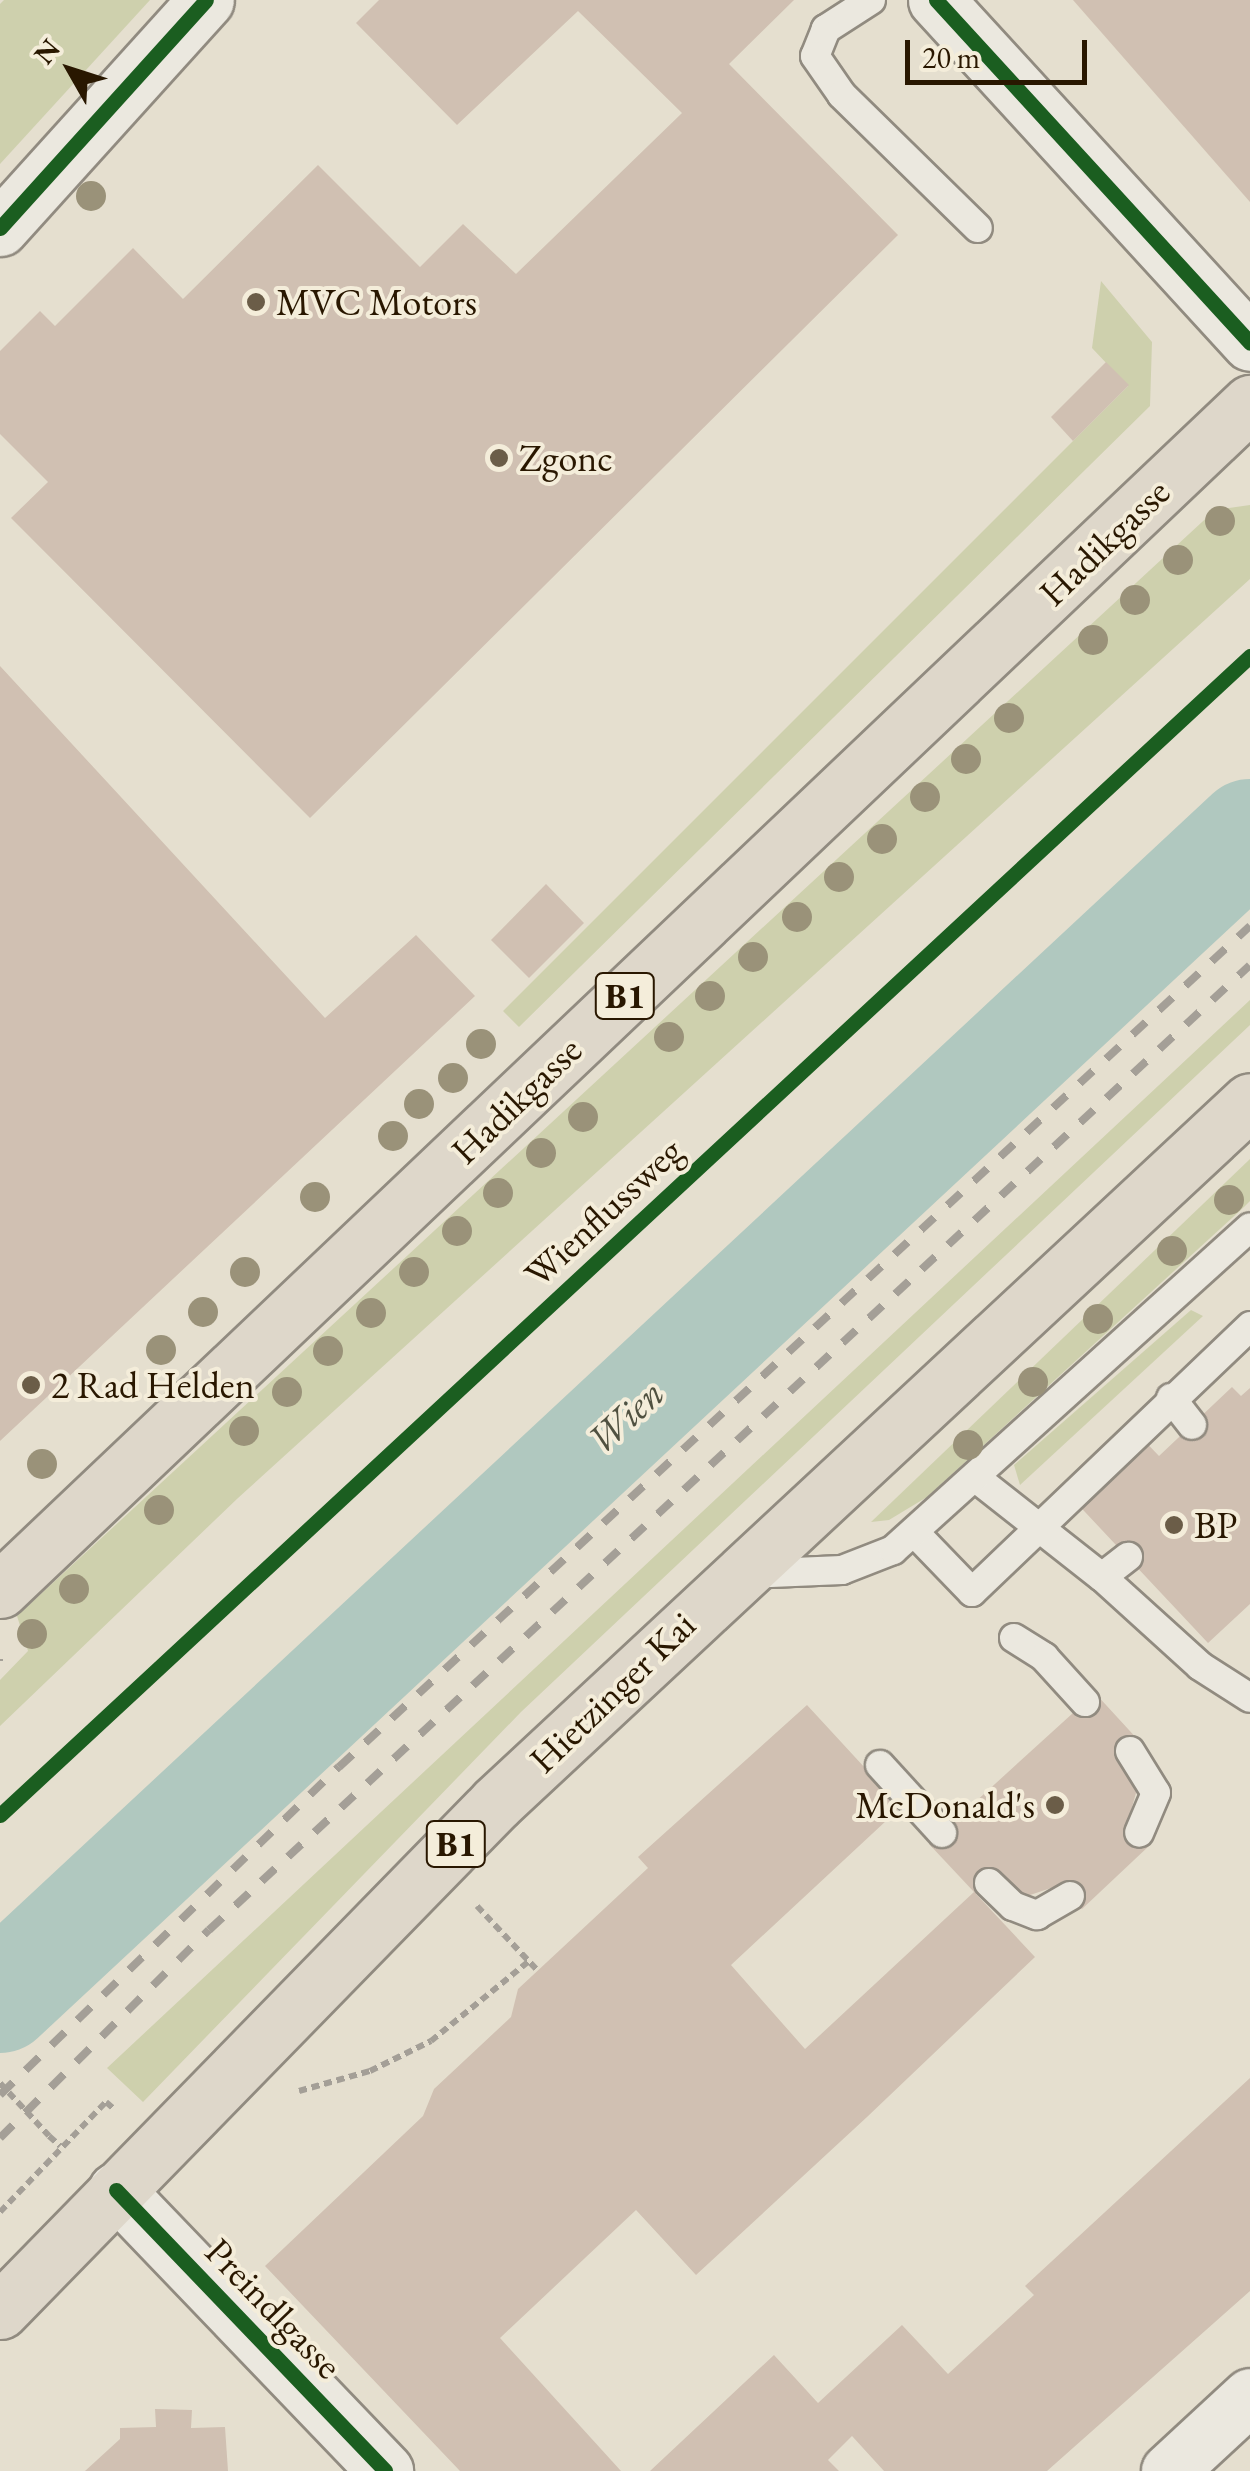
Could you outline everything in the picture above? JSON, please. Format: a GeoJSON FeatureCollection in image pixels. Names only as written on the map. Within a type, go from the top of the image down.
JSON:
{"type":"FeatureCollection","features":[{"type":"Feature","properties":{"kind":"main road","name":"Hadikgasse"},"geometry":{"type":"LineString","coordinates":[[0,1590],[1250,403]]}},
{"type":"Feature","properties":{"kind":"main road","name":"Hietzinger Kai"},"geometry":{"type":"LineString","coordinates":[[0,2311],[496,1803],[735,1574],[1250,1101]]}},
{"type":"Feature","properties":{"kind":"street"},"geometry":{"type":"LineString","coordinates":[[0,228],[206,0]]}},
{"type":"Feature","properties":{"kind":"street"},"geometry":{"type":"LineString","coordinates":[[936,0],[1250,343]]}},
{"type":"Feature","properties":{"kind":"street","name":"Preindlgasse"},"geometry":{"type":"LineString","coordinates":[[116,2190],[385,2471]]}},
{"type":"Feature","properties":{"kind":"street"},"geometry":{"type":"LineString","coordinates":[[1168,2471],[1250,2396]]}},
{"type":"Feature","properties":{"kind":"lane"},"geometry":{"type":"LineString","coordinates":[[871,0],[826,29],[814,56],[842,95],[978,228]]}},
{"type":"Feature","properties":{"kind":"lane"},"geometry":{"type":"LineString","coordinates":[[735,1574],[842,1570],[884,1555],[915,1533],[1250,1227]]}},
{"type":"Feature","properties":{"kind":"lane"},"geometry":{"type":"LineString","coordinates":[[915,1533],[972,1592],[1036,1524],[1250,1326]]}},
{"type":"Feature","properties":{"kind":"lane"},"geometry":{"type":"LineString","coordinates":[[1170,1398],[1192,1424]]}},
{"type":"Feature","properties":{"kind":"lane"},"geometry":{"type":"LineString","coordinates":[[976,1478],[1102,1577],[1200,1666],[1250,1698]]}},
{"type":"Feature","properties":{"kind":"lane"},"geometry":{"type":"LineString","coordinates":[[1102,1577],[1128,1557]]}},
{"type":"Feature","properties":{"kind":"lane"},"geometry":{"type":"LineString","coordinates":[[1014,1638],[1044,1657],[1085,1702]]}},
{"type":"Feature","properties":{"kind":"lane"},"geometry":{"type":"LineString","coordinates":[[1130,1751],[1156,1793],[1156,1806],[1139,1833]]}},
{"type":"Feature","properties":{"kind":"lane"},"geometry":{"type":"LineString","coordinates":[[880,1764],[942,1833]]}},
{"type":"Feature","properties":{"kind":"lane"},"geometry":{"type":"LineString","coordinates":[[989,1883],[1013,1906],[1037,1916],[1070,1896]]}},
{"type":"Feature","properties":{"kind":"path"},"geometry":{"type":"LineString","coordinates":[[477,1906],[538,1970]]}},
{"type":"Feature","properties":{"kind":"path"},"geometry":{"type":"LineString","coordinates":[[279,2098],[370,2071],[431,2040],[529,1961]]}},
{"type":"Feature","properties":{"kind":"path"},"geometry":{"type":"LineString","coordinates":[[0,2083],[60,2146]]}},
{"type":"Feature","properties":{"kind":"path"},"geometry":{"type":"LineString","coordinates":[[0,2212],[96,2112]]}},
{"type":"Feature","properties":{"kind":"green space"},"geometry":{"type":"Polygon","coordinates":[[[4,0],[150,0],[0,164],[0,4],[4,0]]]}},
{"type":"Feature","properties":{"kind":"green space"},"geometry":{"type":"Polygon","coordinates":[[[1101,281],[1152,342],[1150,406],[519,1027],[503,1011],[1128,386],[1092,348],[1101,281]]]}},
{"type":"Feature","properties":{"kind":"green space"},"geometry":{"type":"Polygon","coordinates":[[[1250,505],[1250,579],[238,1498],[0,1726],[0,1680],[28,1651],[17,1616],[1215,510],[1250,505]]]}},
{"type":"Feature","properties":{"kind":"green space"},"geometry":{"type":"Polygon","coordinates":[[[1250,1000],[1250,1025],[521,1712],[143,2102],[107,2068],[1250,1000]]]}},
{"type":"Feature","properties":{"kind":"green space"},"geometry":{"type":"Polygon","coordinates":[[[1250,1159],[1250,1201],[1244,1207],[927,1497],[889,1520],[871,1522],[1250,1159]]]}},
{"type":"Feature","properties":{"kind":"green space"},"geometry":{"type":"Polygon","coordinates":[[[1191,1310],[1203,1316],[1020,1485],[1014,1465],[1191,1310]]]}},
{"type":"Feature","properties":{"kind":"building"},"geometry":{"type":"Polygon","coordinates":[[[379,0],[794,0],[729,64],[898,235],[310,818],[11,518],[48,482],[0,434],[0,351],[40,311],[55,326],[133,248],[183,299],[318,165],[420,267],[463,224],[516,274],[682,113],[578,11],[457,125],[356,23],[379,0]]]}},
{"type":"Feature","properties":{"kind":"building"},"geometry":{"type":"Polygon","coordinates":[[[1073,0],[1250,0],[1250,202],[1073,0]]]}},
{"type":"Feature","properties":{"kind":"building"},"geometry":{"type":"Polygon","coordinates":[[[1106,362],[1129,385],[1073,441],[1051,417],[1106,362]]]}},
{"type":"Feature","properties":{"kind":"building"},"geometry":{"type":"Polygon","coordinates":[[[0,666],[325,1018],[416,935],[475,996],[0,1441],[0,666]]]}},
{"type":"Feature","properties":{"kind":"building"},"geometry":{"type":"Polygon","coordinates":[[[546,884],[584,923],[529,978],[491,940],[546,884]]]}},
{"type":"Feature","properties":{"kind":"building","name":"BP"},"geometry":{"type":"Polygon","coordinates":[[[1232,1387],[1241,1396],[1250,1388],[1250,1604],[1208,1643],[1070,1496],[1137,1433],[1159,1456],[1232,1387]]]}},
{"type":"Feature","properties":{"kind":"building"},"geometry":{"type":"Polygon","coordinates":[[[1095,1693],[1140,1742],[1119,1762],[1138,1786],[1128,1821],[1150,1845],[1082,1909],[1060,1885],[1027,1896],[999,1873],[976,1894],[1035,1957],[867,2117],[696,2275],[636,2210],[500,2338],[621,2471],[460,2471],[265,2266],[423,2116],[434,2089],[511,2017],[518,1989],[648,1868],[638,1857],[807,1705],[901,1807],[731,1965],[805,2049],[974,1892],[929,1844],[1095,1693]]]}},
{"type":"Feature","properties":{"kind":"building"},"geometry":{"type":"Polygon","coordinates":[[[1250,2078],[1250,2291],[1047,2471],[884,2471],[852,2436],[828,2460],[839,2471],[650,2471],[774,2355],[818,2403],[902,2325],[948,2374],[1034,2295],[1025,2286],[1250,2078]]]}},
{"type":"Feature","properties":{"kind":"building"},"geometry":{"type":"Polygon","coordinates":[[[155,2409],[192,2410],[191,2428],[225,2427],[228,2471],[85,2471],[120,2439],[120,2428],[156,2427],[155,2409]]]}},
{"type":"Feature","properties":{"kind":"waterway","name":"Wien"},"geometry":{"type":"LineString","coordinates":[[0,1998],[1250,834]]}},
{"type":"Feature","properties":{"kind":"railway"},"geometry":{"type":"LineString","coordinates":[[0,2095],[339,1767],[1250,926]]}},
{"type":"Feature","properties":{"kind":"railway"},"geometry":{"type":"LineString","coordinates":[[0,2138],[209,1930],[1250,965]]}},
{"type":"Feature","properties":{"kind":"cycle path"},"geometry":{"type":"LineString","coordinates":[[0,228],[206,0]]}},
{"type":"Feature","properties":{"kind":"cycle path"},"geometry":{"type":"LineString","coordinates":[[936,0],[1250,343]]}},
{"type":"Feature","properties":{"kind":"cycle path","name":"Wienflussweg"},"geometry":{"type":"LineString","coordinates":[[0,1815],[1250,656]]}},
{"type":"Feature","properties":{"kind":"cycle path"},"geometry":{"type":"LineString","coordinates":[[116,2190],[385,2471]]}},
{"type":"Feature","properties":{"kind":"place","name":"MVC Motors"},"geometry":{"type":"Point","coordinates":[256,302]}},
{"type":"Feature","properties":{"kind":"place","name":"Zgonc"},"geometry":{"type":"Point","coordinates":[499,458]}},
{"type":"Feature","properties":{"kind":"place","name":"2 Rad Helden"},"geometry":{"type":"Point","coordinates":[31,1385]}},
{"type":"Feature","properties":{"kind":"place","name":"BP"},"geometry":{"type":"Point","coordinates":[1174,1525]}},
{"type":"Feature","properties":{"kind":"place","name":"McDonald's"},"geometry":{"type":"Point","coordinates":[1055,1805]}}]}
